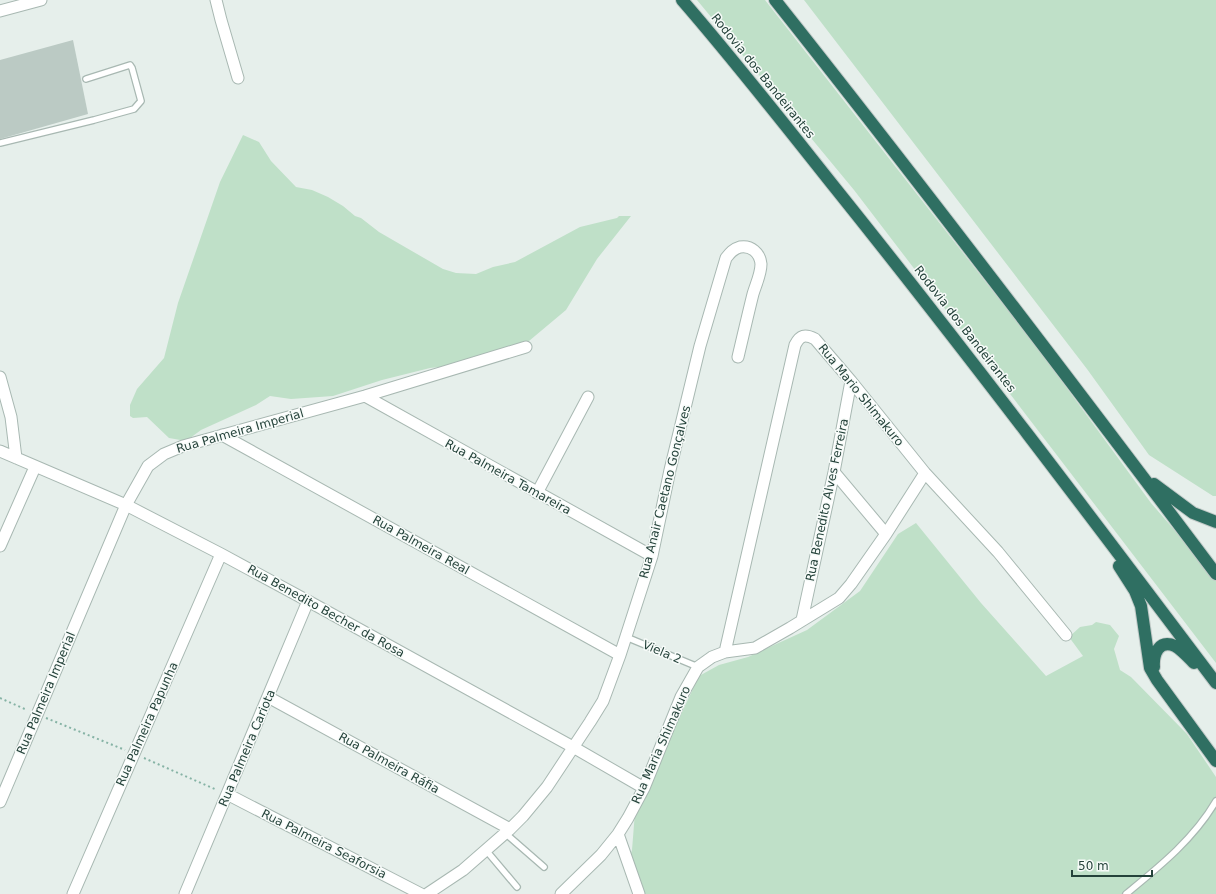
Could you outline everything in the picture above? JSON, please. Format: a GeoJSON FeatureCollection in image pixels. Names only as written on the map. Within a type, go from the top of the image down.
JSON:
{"type":"FeatureCollection","features":[{"type":"Feature","properties":{"kind":"highway","name":"Rodovia dos Bandeirantes"},"geometry":{"type":"LineString","coordinates":[[682,0],[757,90],[895,262],[1086,510],[1216,684]]}},
{"type":"Feature","properties":{"kind":"highway"},"geometry":{"type":"LineString","coordinates":[[776,0],[919,182],[1216,574]]}},
{"type":"Feature","properties":{"kind":"highway"},"geometry":{"type":"LineString","coordinates":[[1139,471],[1182,506],[1193,513],[1216,522]]}},
{"type":"Feature","properties":{"kind":"highway"},"geometry":{"type":"LineString","coordinates":[[1086,510],[1134,591],[1141,606],[1150,668],[1157,680],[1216,761]]}},
{"type":"Feature","properties":{"kind":"highway"},"geometry":{"type":"LineString","coordinates":[[1157,680],[1153,658],[1156,651],[1162,646],[1169,644],[1176,647],[1187,656],[1216,684]]}},
{"type":"Feature","properties":{"kind":"street"},"geometry":{"type":"LineString","coordinates":[[216,0],[220,20],[238,78]]}},
{"type":"Feature","properties":{"kind":"street"},"geometry":{"type":"LineString","coordinates":[[0,11],[34,1]]}},
{"type":"Feature","properties":{"kind":"street","name":"Rua Anair Caetano Gonçalves"},"geometry":{"type":"LineString","coordinates":[[427,894],[463,870],[523,816],[547,787],[603,701],[620,655],[652,556],[670,470],[700,346],[726,258],[731,251],[745,246],[754,249],[759,256],[761,264],[738,357]]}},
{"type":"Feature","properties":{"kind":"street","name":"Rua Mario Shimakuro"},"geometry":{"type":"LineString","coordinates":[[725,652],[793,353],[798,340],[802,336],[809,336],[815,339],[925,473],[998,552],[1066,635]]}},
{"type":"Feature","properties":{"kind":"street","name":"Rua Palmeira Imperial"},"geometry":{"type":"LineString","coordinates":[[0,802],[126,505],[148,466],[164,454],[183,446],[365,396],[526,347]]}},
{"type":"Feature","properties":{"kind":"street"},"geometry":{"type":"LineString","coordinates":[[0,377],[11,416],[16,458]]}},
{"type":"Feature","properties":{"kind":"street","name":"Rua Benedito Alves Ferreira"},"geometry":{"type":"LineString","coordinates":[[802,620],[834,472],[851,381]]}},
{"type":"Feature","properties":{"kind":"street","name":"Rua Palmeira Tamareira"},"geometry":{"type":"LineString","coordinates":[[365,396],[652,556]]}},
{"type":"Feature","properties":{"kind":"street"},"geometry":{"type":"LineString","coordinates":[[538,493],[588,397]]}},
{"type":"Feature","properties":{"kind":"street","name":"Rua Palmeira Real"},"geometry":{"type":"LineString","coordinates":[[222,435],[620,655]]}},
{"type":"Feature","properties":{"kind":"street","name":"Rua Benedito Becher da Rosa"},"geometry":{"type":"LineString","coordinates":[[0,451],[126,505],[221,554],[573,747],[644,788]]}},
{"type":"Feature","properties":{"kind":"street"},"geometry":{"type":"LineString","coordinates":[[0,546],[35,467]]}},
{"type":"Feature","properties":{"kind":"street"},"geometry":{"type":"LineString","coordinates":[[834,472],[886,534]]}},
{"type":"Feature","properties":{"kind":"street","name":"Rua Maria Shimakuro"},"geometry":{"type":"LineString","coordinates":[[561,894],[601,855],[618,834],[644,788],[681,697],[698,667],[712,657],[725,652],[755,648],[771,640],[839,598],[851,584],[886,534],[925,473]]}},
{"type":"Feature","properties":{"kind":"street","name":"Rua Palmeira Papunha"},"geometry":{"type":"LineString","coordinates":[[73,894],[221,554]]}},
{"type":"Feature","properties":{"kind":"street","name":"Rua Palmeira Cariota"},"geometry":{"type":"LineString","coordinates":[[185,894],[308,601]]}},
{"type":"Feature","properties":{"kind":"street","name":"Rua Palmeira Ráfia"},"geometry":{"type":"LineString","coordinates":[[268,697],[508,831]]}},
{"type":"Feature","properties":{"kind":"street","name":"Rua Palmeira Seaforsia"},"geometry":{"type":"LineString","coordinates":[[227,794],[421,894]]}},
{"type":"Feature","properties":{"kind":"street"},"geometry":{"type":"LineString","coordinates":[[618,834],[639,894]]}},
{"type":"Feature","properties":{"kind":"lane"},"geometry":{"type":"LineString","coordinates":[[0,143],[134,109],[141,101],[130,65],[86,79]]}},
{"type":"Feature","properties":{"kind":"lane","name":"Viela 2"},"geometry":{"type":"LineString","coordinates":[[626,637],[698,667]]}},
{"type":"Feature","properties":{"kind":"lane"},"geometry":{"type":"LineString","coordinates":[[1126,894],[1150,875],[1184,844],[1211,811],[1216,801]]}},
{"type":"Feature","properties":{"kind":"lane"},"geometry":{"type":"LineString","coordinates":[[508,831],[544,867]]}},
{"type":"Feature","properties":{"kind":"lane"},"geometry":{"type":"LineString","coordinates":[[485,849],[517,887]]}},
{"type":"Feature","properties":{"kind":"path"},"geometry":{"type":"LineString","coordinates":[[0,698],[227,794]]}},
{"type":"Feature","properties":{"kind":"green space"},"geometry":{"type":"Polygon","coordinates":[[[697,0],[765,0],[1039,350],[1151,503],[1216,578],[1216,663],[854,190],[697,0]]]}},
{"type":"Feature","properties":{"kind":"green space"},"geometry":{"type":"Polygon","coordinates":[[[804,0],[1216,0],[1216,496],[1213,496],[1149,455],[1087,369],[804,0]]]}},
{"type":"Feature","properties":{"kind":"green space"},"geometry":{"type":"Polygon","coordinates":[[[243,135],[259,142],[271,161],[296,187],[312,190],[328,197],[343,206],[355,216],[361,218],[379,232],[443,269],[456,273],[476,274],[493,267],[515,262],[580,227],[617,218],[619,216],[631,216],[597,259],[566,310],[523,346],[485,362],[430,368],[382,380],[333,396],[291,399],[270,396],[256,405],[201,430],[186,441],[169,438],[147,417],[133,418],[130,416],[130,405],[137,389],[164,358],[178,303],[220,182],[243,135]]]}},
{"type":"Feature","properties":{"kind":"green space"},"geometry":{"type":"Polygon","coordinates":[[[916,523],[981,603],[1046,676],[1083,656],[1069,637],[1080,627],[1092,625],[1096,622],[1110,625],[1119,636],[1114,649],[1120,670],[1131,677],[1187,734],[1216,777],[1216,894],[634,894],[625,873],[632,850],[635,812],[699,676],[719,665],[748,657],[807,630],[860,591],[898,534],[916,523]]]}},
{"type":"Feature","properties":{"kind":"building"},"geometry":{"type":"Polygon","coordinates":[[[73,40],[88,114],[0,139],[0,60],[73,40]]]}}]}
